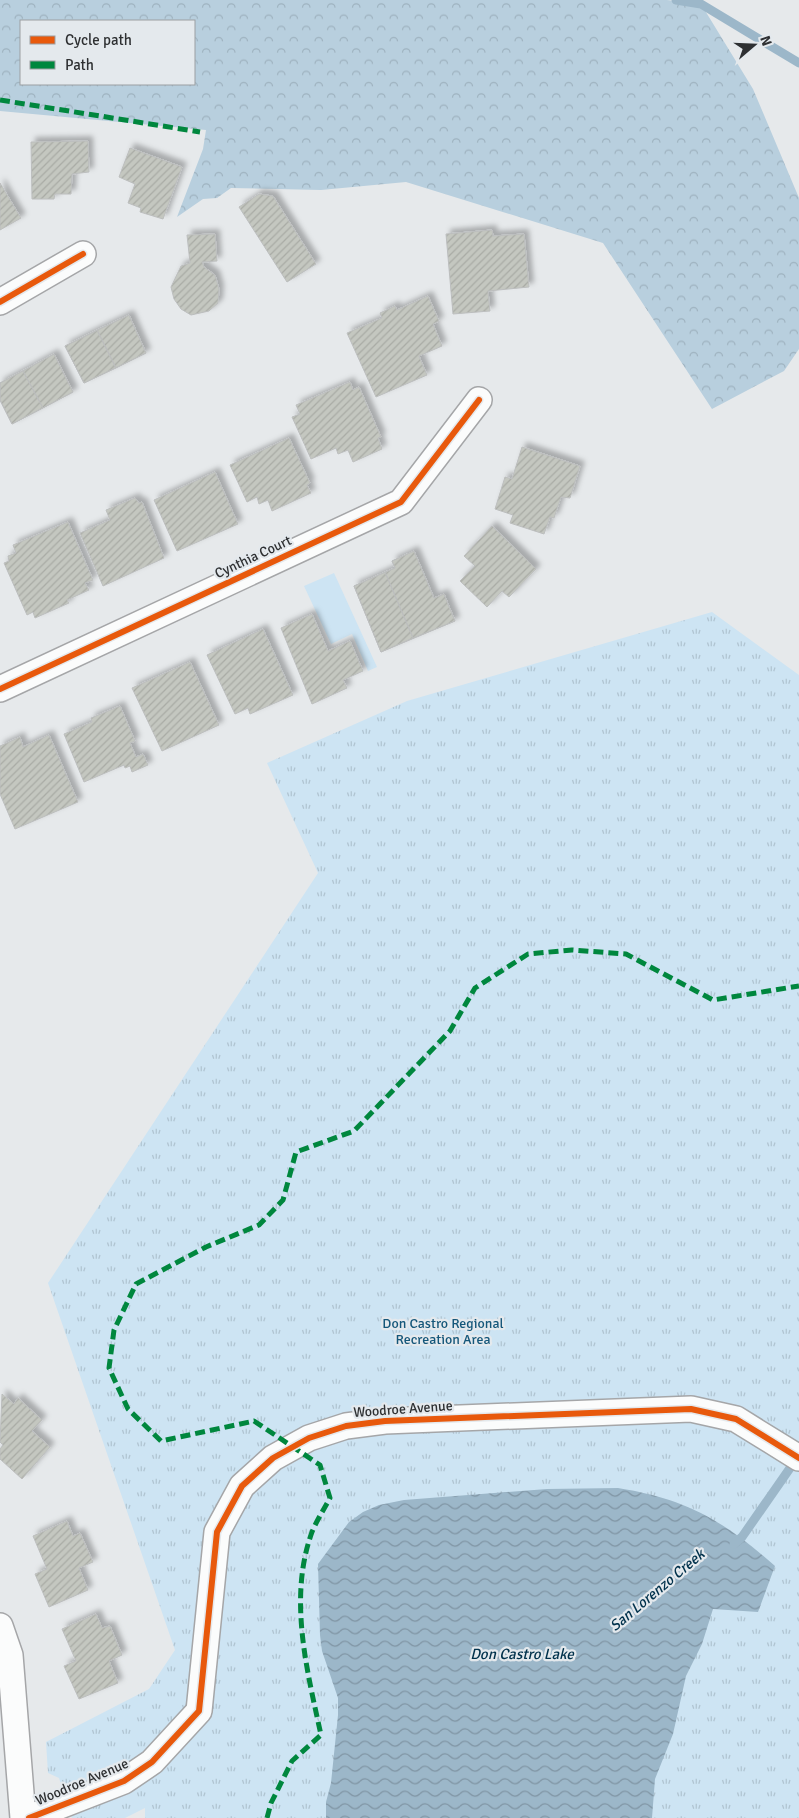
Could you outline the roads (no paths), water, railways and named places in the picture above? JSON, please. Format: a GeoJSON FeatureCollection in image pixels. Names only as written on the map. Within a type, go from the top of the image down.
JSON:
{"type":"FeatureCollection","features":[{"type":"Feature","properties":{"kind":"street"},"geometry":{"type":"LineString","coordinates":[[0,302],[83,254]]}},
{"type":"Feature","properties":{"kind":"street","name":"Cynthia Court"},"geometry":{"type":"LineString","coordinates":[[0,689],[401,502],[479,400]]}},
{"type":"Feature","properties":{"kind":"street","name":"Woodroe Avenue"},"geometry":{"type":"LineString","coordinates":[[29,1818],[124,1781],[152,1762],[199,1712],[217,1532],[242,1486],[262,1466],[291,1447],[327,1431],[366,1423],[659,1408],[691,1409],[721,1414],[736,1419],[799,1458]]}},
{"type":"Feature","properties":{"kind":"street"},"geometry":{"type":"LineString","coordinates":[[0,1626],[10,1655],[23,1818]]}},
{"type":"Feature","properties":{"kind":"water","name":"Don Castro Lake"},"geometry":{"type":"Polygon","coordinates":[[[618,1488],[664,1498],[684,1505],[738,1536],[775,1566],[758,1612],[713,1609],[702,1644],[686,1676],[673,1734],[655,1779],[652,1818],[326,1818],[326,1802],[331,1783],[338,1715],[338,1698],[322,1651],[318,1564],[349,1522],[363,1512],[379,1505],[404,1500],[547,1489],[618,1488]]]}},
{"type":"Feature","properties":{"kind":"waterway","name":"San Lorenzo Creek"},"geometry":{"type":"LineString","coordinates":[[676,0],[701,4],[799,63]]}},
{"type":"Feature","properties":{"kind":"waterway","name":"San Lorenzo Creek"},"geometry":{"type":"LineString","coordinates":[[734,1544],[742,1537],[797,1458]]}},
{"type":"Feature","properties":{"kind":"park label","name":"Don Castro Regional Recreation Area"},"geometry":{"type":"Point","coordinates":[443,1332]}}]}
